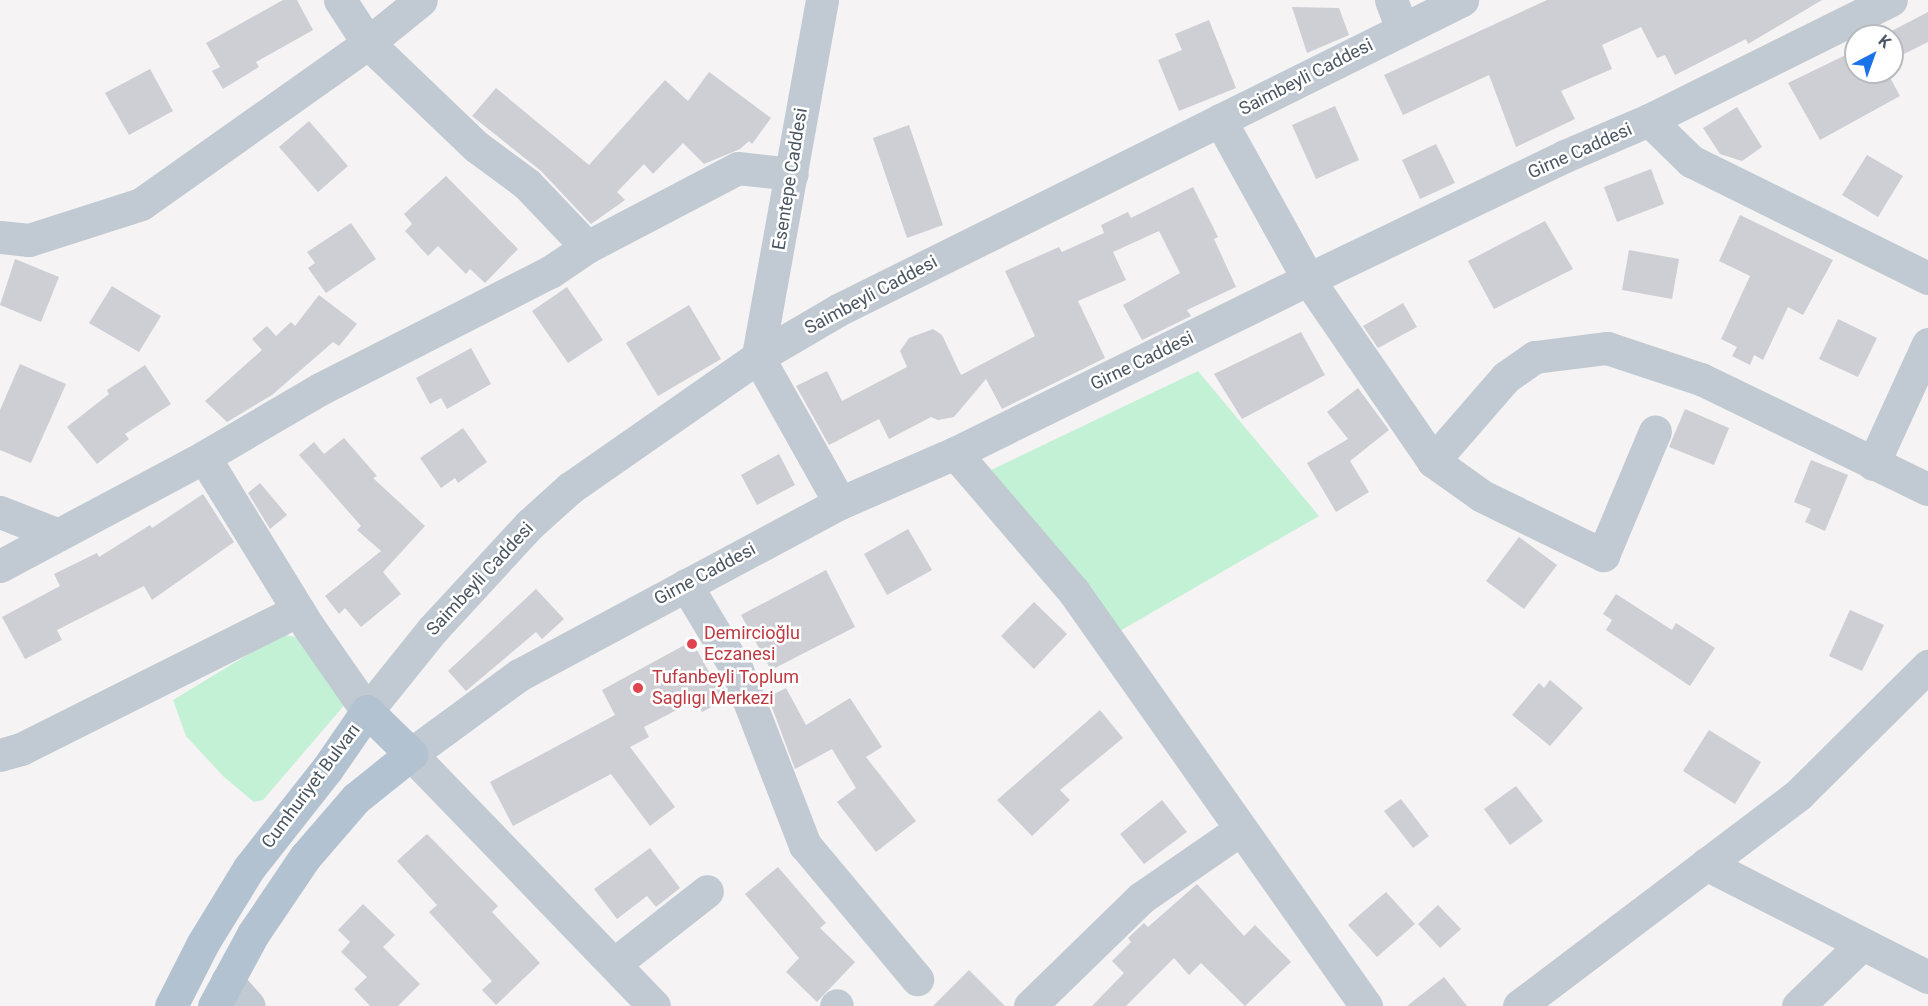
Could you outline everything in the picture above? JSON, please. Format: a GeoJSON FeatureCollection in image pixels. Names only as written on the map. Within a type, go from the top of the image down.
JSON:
{"type":"FeatureCollection","features":[{"type":"Feature","properties":{"kind":"main road","name":"Cumhuriyet Bulvarı"},"geometry":{"type":"LineString","coordinates":[[171,1006],[203,943],[249,868],[327,769],[367,711],[411,754]]}},
{"type":"Feature","properties":{"kind":"main road"},"geometry":{"type":"LineString","coordinates":[[220,994],[252,934],[305,856],[356,798],[411,754]]}},
{"type":"Feature","properties":{"kind":"street"},"geometry":{"type":"LineString","coordinates":[[340,0],[368,43],[477,147],[526,184],[587,246]]}},
{"type":"Feature","properties":{"kind":"street"},"geometry":{"type":"LineString","coordinates":[[0,237],[30,240],[141,204],[368,43],[421,0]]}},
{"type":"Feature","properties":{"kind":"street","name":"Esentepe Caddesi"},"geometry":{"type":"LineString","coordinates":[[758,357],[792,174],[809,56],[822,0]]}},
{"type":"Feature","properties":{"kind":"street","name":"Saimbeyli Caddesi"},"geometry":{"type":"LineString","coordinates":[[367,711],[433,629],[530,524],[570,488],[758,357],[848,305],[1220,120],[1397,14],[1462,0]]}},
{"type":"Feature","properties":{"kind":"street","name":"Girne Caddesi"},"geometry":{"type":"LineString","coordinates":[[411,754],[519,675],[840,503],[955,453],[1308,279],[1565,156],[1649,120],[1891,0]]}},
{"type":"Feature","properties":{"kind":"street"},"geometry":{"type":"LineString","coordinates":[[1220,120],[1308,279],[1433,461],[1482,496],[1603,555],[1655,431]]}},
{"type":"Feature","properties":{"kind":"street"},"geometry":{"type":"LineString","coordinates":[[1649,120],[1691,161],[1928,278]]}},
{"type":"Feature","properties":{"kind":"street"},"geometry":{"type":"LineString","coordinates":[[0,566],[56,534],[204,457],[320,389],[550,272],[587,246],[738,168],[792,174]]}},
{"type":"Feature","properties":{"kind":"street"},"geometry":{"type":"LineString","coordinates":[[1873,464],[1928,344]]}},
{"type":"Feature","properties":{"kind":"street"},"geometry":{"type":"LineString","coordinates":[[1433,461],[1506,377],[1535,357],[1607,348],[1701,380],[1928,489]]}},
{"type":"Feature","properties":{"kind":"street"},"geometry":{"type":"LineString","coordinates":[[758,357],[840,503]]}},
{"type":"Feature","properties":{"kind":"street"},"geometry":{"type":"LineString","coordinates":[[955,453],[1074,592],[1366,1006]]}},
{"type":"Feature","properties":{"kind":"street"},"geometry":{"type":"LineString","coordinates":[[204,457],[298,609],[367,711]]}},
{"type":"Feature","properties":{"kind":"street"},"geometry":{"type":"LineString","coordinates":[[0,512],[56,534]]}},
{"type":"Feature","properties":{"kind":"street"},"geometry":{"type":"LineString","coordinates":[[686,585],[737,669],[805,845],[917,979]]}},
{"type":"Feature","properties":{"kind":"street"},"geometry":{"type":"LineString","coordinates":[[0,755],[21,749],[298,609]]}},
{"type":"Feature","properties":{"kind":"street"},"geometry":{"type":"LineString","coordinates":[[1519,1006],[1799,794],[1928,666]]}},
{"type":"Feature","properties":{"kind":"street"},"geometry":{"type":"LineString","coordinates":[[411,754],[654,1006]]}},
{"type":"Feature","properties":{"kind":"street"},"geometry":{"type":"LineString","coordinates":[[1030,1006],[1140,897],[1241,829]]}},
{"type":"Feature","properties":{"kind":"street"},"geometry":{"type":"LineString","coordinates":[[1706,864],[1928,977]]}},
{"type":"Feature","properties":{"kind":"street"},"geometry":{"type":"LineString","coordinates":[[614,964],[707,891]]}},
{"type":"Feature","properties":{"kind":"street"},"geometry":{"type":"LineString","coordinates":[[1798,1006],[1862,944]]}},
{"type":"Feature","properties":{"kind":"street"},"geometry":{"type":"LineString","coordinates":[[220,994],[249,1006]]}},
{"type":"Feature","properties":{"kind":"green space"},"geometry":{"type":"Polygon","coordinates":[[[1198,371],[1319,516],[1118,632],[987,472],[1198,371]]]}},
{"type":"Feature","properties":{"kind":"green space"},"geometry":{"type":"Polygon","coordinates":[[[282,634],[299,638],[347,702],[263,800],[254,802],[223,776],[186,736],[173,700],[282,634]]]}},
{"type":"Feature","properties":{"kind":"building"},"geometry":{"type":"Polygon","coordinates":[[[283,0],[297,0],[313,30],[256,62],[259,67],[223,89],[212,71],[220,67],[206,43],[283,0]]]}},
{"type":"Feature","properties":{"kind":"building"},"geometry":{"type":"Polygon","coordinates":[[[1547,0],[1822,0],[1748,44],[1746,39],[1675,75],[1665,55],[1657,58],[1641,27],[1602,45],[1612,69],[1561,91],[1575,119],[1516,147],[1489,75],[1403,115],[1384,75],[1547,0]]]}},
{"type":"Feature","properties":{"kind":"building"},"geometry":{"type":"Polygon","coordinates":[[[1292,7],[1339,8],[1349,35],[1307,53],[1292,7]]]}},
{"type":"Feature","properties":{"kind":"building"},"geometry":{"type":"Polygon","coordinates":[[[1928,12],[1928,42],[1904,54],[1904,25],[1928,12]]]}},
{"type":"Feature","properties":{"kind":"building"},"geometry":{"type":"Polygon","coordinates":[[[1209,20],[1236,88],[1179,111],[1158,60],[1182,50],[1175,34],[1209,20]]]}},
{"type":"Feature","properties":{"kind":"building"},"geometry":{"type":"Polygon","coordinates":[[[1844,56],[1844,84],[1894,84],[1900,96],[1820,140],[1788,83],[1844,56]]]}},
{"type":"Feature","properties":{"kind":"building"},"geometry":{"type":"Polygon","coordinates":[[[150,69],[173,111],[129,135],[105,93],[150,69]]]}},
{"type":"Feature","properties":{"kind":"building"},"geometry":{"type":"Polygon","coordinates":[[[709,72],[771,118],[752,144],[749,141],[740,149],[704,164],[683,143],[653,174],[644,164],[617,192],[625,200],[591,224],[541,171],[472,116],[496,88],[589,165],[665,80],[688,101],[709,72]]]}},
{"type":"Feature","properties":{"kind":"building"},"geometry":{"type":"Polygon","coordinates":[[[1335,106],[1359,160],[1316,179],[1292,125],[1335,106]]]}},
{"type":"Feature","properties":{"kind":"building"},"geometry":{"type":"Polygon","coordinates":[[[1737,107],[1762,147],[1742,161],[1720,154],[1703,128],[1737,107]]]}},
{"type":"Feature","properties":{"kind":"building"},"geometry":{"type":"Polygon","coordinates":[[[309,121],[348,166],[318,192],[279,147],[309,121]]]}},
{"type":"Feature","properties":{"kind":"building"},"geometry":{"type":"Polygon","coordinates":[[[909,125],[943,225],[907,238],[873,138],[909,125]]]}},
{"type":"Feature","properties":{"kind":"building"},"geometry":{"type":"Polygon","coordinates":[[[1436,144],[1455,183],[1420,199],[1402,160],[1436,144]]]}},
{"type":"Feature","properties":{"kind":"building"},"geometry":{"type":"Polygon","coordinates":[[[1867,155],[1903,176],[1878,217],[1842,195],[1867,155]]]}},
{"type":"Feature","properties":{"kind":"building"},"geometry":{"type":"Polygon","coordinates":[[[1651,169],[1664,204],[1617,222],[1604,187],[1651,169]]]}},
{"type":"Feature","properties":{"kind":"building"},"geometry":{"type":"Polygon","coordinates":[[[446,176],[518,249],[485,283],[470,269],[466,274],[438,246],[428,256],[405,231],[412,224],[404,214],[446,176]]]}},
{"type":"Feature","properties":{"kind":"building"},"geometry":{"type":"Polygon","coordinates":[[[1193,187],[1218,237],[1214,239],[1236,287],[1187,310],[1191,316],[1142,340],[1123,305],[1180,273],[1159,231],[1113,252],[1126,280],[1078,301],[1105,358],[1002,409],[986,379],[954,417],[938,420],[931,417],[889,439],[879,419],[829,445],[796,386],[827,371],[842,401],[907,367],[900,351],[909,338],[933,329],[942,335],[961,375],[1035,336],[1005,271],[1059,247],[1062,252],[1104,233],[1101,225],[1128,212],[1131,218],[1193,187]]]}},
{"type":"Feature","properties":{"kind":"building"},"geometry":{"type":"Polygon","coordinates":[[[1740,215],[1833,260],[1803,315],[1788,307],[1763,360],[1754,355],[1750,365],[1732,356],[1737,347],[1721,339],[1750,276],[1719,261],[1740,215]]]}},
{"type":"Feature","properties":{"kind":"building"},"geometry":{"type":"Polygon","coordinates":[[[1545,221],[1573,269],[1494,309],[1468,261],[1545,221]]]}},
{"type":"Feature","properties":{"kind":"building"},"geometry":{"type":"Polygon","coordinates":[[[351,223],[376,259],[326,293],[308,268],[315,263],[307,252],[351,223]]]}},
{"type":"Feature","properties":{"kind":"building"},"geometry":{"type":"Polygon","coordinates":[[[1629,250],[1679,259],[1672,299],[1622,290],[1629,250]]]}},
{"type":"Feature","properties":{"kind":"building"},"geometry":{"type":"Polygon","coordinates":[[[15,259],[59,277],[41,322],[0,305],[15,259]]]}},
{"type":"Feature","properties":{"kind":"building"},"geometry":{"type":"Polygon","coordinates":[[[112,286],[161,316],[139,352],[89,323],[112,286]]]}},
{"type":"Feature","properties":{"kind":"building"},"geometry":{"type":"Polygon","coordinates":[[[567,287],[603,340],[568,363],[532,311],[567,287]]]}},
{"type":"Feature","properties":{"kind":"building"},"geometry":{"type":"Polygon","coordinates":[[[319,295],[357,324],[339,346],[333,342],[272,395],[227,422],[205,401],[262,350],[252,339],[267,326],[276,336],[291,322],[295,326],[319,295]]]}},
{"type":"Feature","properties":{"kind":"building"},"geometry":{"type":"Polygon","coordinates":[[[1403,303],[1417,327],[1378,348],[1363,326],[1403,303]]]}},
{"type":"Feature","properties":{"kind":"building"},"geometry":{"type":"Polygon","coordinates":[[[689,305],[721,359],[658,396],[626,343],[689,305]]]}},
{"type":"Feature","properties":{"kind":"building"},"geometry":{"type":"Polygon","coordinates":[[[1838,319],[1877,338],[1858,377],[1819,359],[1838,319]]]}},
{"type":"Feature","properties":{"kind":"building"},"geometry":{"type":"Polygon","coordinates":[[[1301,332],[1325,375],[1242,419],[1214,374],[1301,332]]]}},
{"type":"Feature","properties":{"kind":"building"},"geometry":{"type":"Polygon","coordinates":[[[471,348],[491,384],[447,409],[441,398],[430,404],[416,378],[471,348]]]}},
{"type":"Feature","properties":{"kind":"building"},"geometry":{"type":"Polygon","coordinates":[[[20,364],[66,384],[31,463],[0,450],[0,410],[20,364]]]}},
{"type":"Feature","properties":{"kind":"building"},"geometry":{"type":"Polygon","coordinates":[[[145,365],[171,404],[125,434],[129,439],[97,464],[67,427],[109,394],[107,390],[145,365]]]}},
{"type":"Feature","properties":{"kind":"building"},"geometry":{"type":"Polygon","coordinates":[[[1358,388],[1389,430],[1350,461],[1369,492],[1336,512],[1307,463],[1348,439],[1327,412],[1358,388]]]}},
{"type":"Feature","properties":{"kind":"building"},"geometry":{"type":"Polygon","coordinates":[[[1685,409],[1729,428],[1714,465],[1669,447],[1685,409]]]}},
{"type":"Feature","properties":{"kind":"building"},"geometry":{"type":"Polygon","coordinates":[[[463,428],[487,462],[458,483],[455,478],[441,488],[420,458],[463,428]]]}},
{"type":"Feature","properties":{"kind":"building"},"geometry":{"type":"Polygon","coordinates":[[[344,438],[377,476],[373,478],[425,526],[383,572],[401,594],[361,627],[345,608],[339,614],[325,596],[381,551],[357,530],[361,526],[299,455],[314,442],[324,454],[344,438]]]}},
{"type":"Feature","properties":{"kind":"building"},"geometry":{"type":"Polygon","coordinates":[[[779,454],[795,485],[757,505],[741,475],[779,454]]]}},
{"type":"Feature","properties":{"kind":"building"},"geometry":{"type":"Polygon","coordinates":[[[1811,460],[1848,475],[1825,531],[1805,522],[1811,509],[1794,502],[1811,460]]]}},
{"type":"Feature","properties":{"kind":"building"},"geometry":{"type":"Polygon","coordinates":[[[260,483],[287,515],[270,529],[248,493],[260,483]]]}},
{"type":"Feature","properties":{"kind":"building"},"geometry":{"type":"Polygon","coordinates":[[[203,494],[234,542],[152,600],[144,586],[57,630],[62,640],[25,659],[2,617],[60,586],[54,574],[97,553],[99,557],[150,525],[152,528],[203,494]]]}},
{"type":"Feature","properties":{"kind":"building"},"geometry":{"type":"Polygon","coordinates":[[[908,529],[932,570],[887,595],[864,554],[908,529]]]}},
{"type":"Feature","properties":{"kind":"building"},"geometry":{"type":"Polygon","coordinates":[[[1519,537],[1557,565],[1524,609],[1486,581],[1519,537]]]}},
{"type":"Feature","properties":{"kind":"building"},"geometry":{"type":"Polygon","coordinates":[[[826,570],[855,627],[771,670],[741,615],[826,570]]]}},
{"type":"Feature","properties":{"kind":"building"},"geometry":{"type":"Polygon","coordinates":[[[536,589],[564,619],[542,639],[536,632],[466,691],[448,671],[536,589]]]}},
{"type":"Feature","properties":{"kind":"building"},"geometry":{"type":"Polygon","coordinates":[[[1616,594],[1672,630],[1676,623],[1715,648],[1690,686],[1606,630],[1612,620],[1603,614],[1616,594]]]}},
{"type":"Feature","properties":{"kind":"building"},"geometry":{"type":"Polygon","coordinates":[[[1034,602],[1067,634],[1034,669],[1001,636],[1034,602]]]}},
{"type":"Feature","properties":{"kind":"building"},"geometry":{"type":"Polygon","coordinates":[[[1850,610],[1884,625],[1862,671],[1829,656],[1850,610]]]}},
{"type":"Feature","properties":{"kind":"building"},"geometry":{"type":"Polygon","coordinates":[[[692,641],[714,681],[720,678],[728,698],[702,712],[696,700],[644,727],[649,737],[630,747],[675,807],[650,826],[611,774],[513,826],[490,782],[615,715],[602,690],[692,641]]]}},
{"type":"Feature","properties":{"kind":"building"},"geometry":{"type":"Polygon","coordinates":[[[1550,680],[1583,708],[1550,746],[1512,715],[1539,683],[1544,688],[1550,680]]]}},
{"type":"Feature","properties":{"kind":"building"},"geometry":{"type":"Polygon","coordinates":[[[786,688],[806,725],[850,698],[882,747],[866,757],[916,821],[876,852],[837,802],[856,788],[832,749],[795,769],[768,697],[786,688]]]}},
{"type":"Feature","properties":{"kind":"building"},"geometry":{"type":"Polygon","coordinates":[[[1100,710],[1123,738],[1060,790],[1070,800],[1032,836],[997,800],[1100,710]]]}},
{"type":"Feature","properties":{"kind":"building"},"geometry":{"type":"Polygon","coordinates":[[[1709,730],[1761,762],[1735,804],[1683,771],[1709,730]]]}},
{"type":"Feature","properties":{"kind":"building"},"geometry":{"type":"Polygon","coordinates":[[[1516,786],[1543,821],[1510,845],[1484,809],[1516,786]]]}},
{"type":"Feature","properties":{"kind":"building"},"geometry":{"type":"Polygon","coordinates":[[[1401,799],[1429,836],[1413,848],[1384,811],[1401,799]]]}},
{"type":"Feature","properties":{"kind":"building"},"geometry":{"type":"Polygon","coordinates":[[[1162,800],[1187,832],[1144,864],[1120,834],[1162,800]]]}},
{"type":"Feature","properties":{"kind":"building"},"geometry":{"type":"Polygon","coordinates":[[[427,834],[498,906],[492,912],[540,963],[496,1005],[482,990],[492,981],[429,912],[437,905],[397,861],[427,834]]]}},
{"type":"Feature","properties":{"kind":"building"},"geometry":{"type":"Polygon","coordinates":[[[650,848],[680,888],[656,907],[647,896],[617,919],[594,889],[650,848]]]}},
{"type":"Feature","properties":{"kind":"building"},"geometry":{"type":"Polygon","coordinates":[[[778,867],[826,923],[820,928],[855,962],[817,1002],[786,972],[799,958],[745,894],[778,867]]]}},
{"type":"Feature","properties":{"kind":"building"},"geometry":{"type":"Polygon","coordinates":[[[1197,884],[1244,936],[1255,925],[1291,962],[1245,1006],[1201,963],[1189,975],[1174,958],[1126,1006],[1092,1006],[1124,973],[1112,961],[1131,942],[1128,938],[1144,923],[1148,927],[1197,884]]]}},
{"type":"Feature","properties":{"kind":"building"},"geometry":{"type":"Polygon","coordinates":[[[1386,892],[1415,924],[1377,957],[1348,925],[1386,892]]]}},
{"type":"Feature","properties":{"kind":"building"},"geometry":{"type":"Polygon","coordinates":[[[363,904],[395,935],[383,947],[420,984],[398,1006],[370,1006],[354,989],[367,977],[341,952],[350,942],[338,930],[363,904]]]}},
{"type":"Feature","properties":{"kind":"building"},"geometry":{"type":"Polygon","coordinates":[[[1438,905],[1461,929],[1440,948],[1418,924],[1438,905]]]}},
{"type":"Feature","properties":{"kind":"building"},"geometry":{"type":"Polygon","coordinates":[[[969,970],[1005,1006],[933,1006],[969,970]]]}},
{"type":"Feature","properties":{"kind":"building"},"geometry":{"type":"Polygon","coordinates":[[[1444,977],[1467,1006],[1407,1006],[1444,977]]]}},
{"type":"Feature","properties":{"kind":"place","name":"Demircioğlu Eczanesi"},"geometry":{"type":"Point","coordinates":[692,644]}},
{"type":"Feature","properties":{"kind":"place","name":"Tufanbeyli Toplum Saglıgı Merkezi"},"geometry":{"type":"Point","coordinates":[638,688]}}]}
